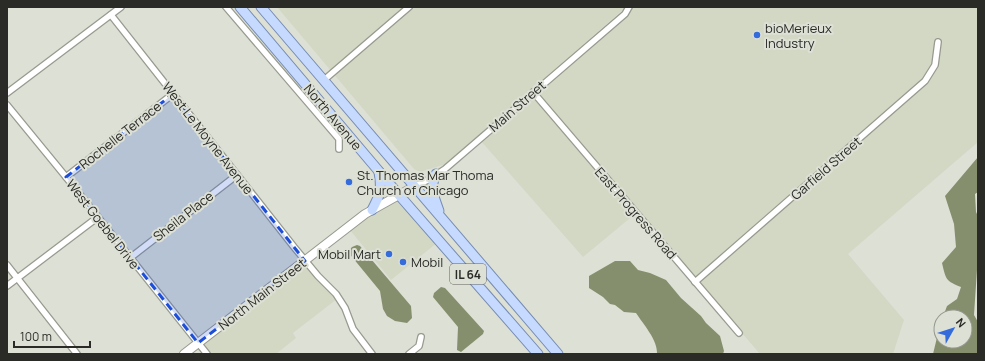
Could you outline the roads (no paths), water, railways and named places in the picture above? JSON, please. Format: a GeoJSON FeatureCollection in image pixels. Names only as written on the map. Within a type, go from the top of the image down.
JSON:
{"type":"FeatureCollection","features":[{"type":"Feature","properties":{"kind":"main road","name":"North Avenue"},"geometry":{"type":"LineString","coordinates":[[240,7],[378,171],[538,354]]}},
{"type":"Feature","properties":{"kind":"main road","name":"North Avenue"},"geometry":{"type":"LineString","coordinates":[[262,7],[558,354]]}},
{"type":"Feature","properties":{"kind":"main road"},"geometry":{"type":"LineString","coordinates":[[372,210],[379,196],[381,187],[378,171]]}},
{"type":"Feature","properties":{"kind":"main road"},"geometry":{"type":"LineString","coordinates":[[436,174],[431,188],[440,216]]}},
{"type":"Feature","properties":{"kind":"street"},"geometry":{"type":"LineString","coordinates":[[7,93],[121,7]]}},
{"type":"Feature","properties":{"kind":"street","name":"North Avenue"},"geometry":{"type":"LineString","coordinates":[[226,7],[339,139],[339,149]]}},
{"type":"Feature","properties":{"kind":"street"},"geometry":{"type":"LineString","coordinates":[[324,80],[409,7]]}},
{"type":"Feature","properties":{"kind":"street","name":"Main Street"},"geometry":{"type":"LineString","coordinates":[[399,195],[445,169],[625,14],[629,7]]}},
{"type":"Feature","properties":{"kind":"street","name":"West Le Moyne Avenue"},"geometry":{"type":"LineString","coordinates":[[111,16],[305,260],[336,294],[345,308],[353,329],[372,354]]}},
{"type":"Feature","properties":{"kind":"street","name":"Garfield Street"},"geometry":{"type":"LineString","coordinates":[[695,282],[925,82],[935,64],[938,42]]}},
{"type":"Feature","properties":{"kind":"street","name":"East Progress Road"},"geometry":{"type":"LineString","coordinates":[[533,92],[739,333]]}},
{"type":"Feature","properties":{"kind":"street","name":"Rochelle Terrace"},"geometry":{"type":"LineString","coordinates":[[66,177],[173,94]]}},
{"type":"Feature","properties":{"kind":"street","name":"West Goebel Drive"},"geometry":{"type":"LineString","coordinates":[[7,105],[207,354]]}},
{"type":"Feature","properties":{"kind":"street","name":"Sheila Place"},"geometry":{"type":"LineString","coordinates":[[130,258],[237,175]]}},
{"type":"Feature","properties":{"kind":"street","name":"North Main Street"},"geometry":{"type":"LineString","coordinates":[[184,354],[365,214],[399,195]]}},
{"type":"Feature","properties":{"kind":"street"},"geometry":{"type":"LineString","coordinates":[[7,286],[98,217]]}},
{"type":"Feature","properties":{"kind":"street"},"geometry":{"type":"LineString","coordinates":[[7,265],[77,354]]}},
{"type":"Feature","properties":{"kind":"street"},"geometry":{"type":"LineString","coordinates":[[409,354],[419,346],[421,337]]}},
{"type":"Feature","properties":{"kind":"place","name":"bioMerieux Industry"},"geometry":{"type":"Point","coordinates":[757,35]}},
{"type":"Feature","properties":{"kind":"place","name":"St. Thomas Mar Thoma Church of Chicago"},"geometry":{"type":"Point","coordinates":[349,182]}},
{"type":"Feature","properties":{"kind":"place","name":"Mobil Mart"},"geometry":{"type":"Point","coordinates":[389,254]}},
{"type":"Feature","properties":{"kind":"place","name":"Mobil"},"geometry":{"type":"Point","coordinates":[403,262]}}]}
